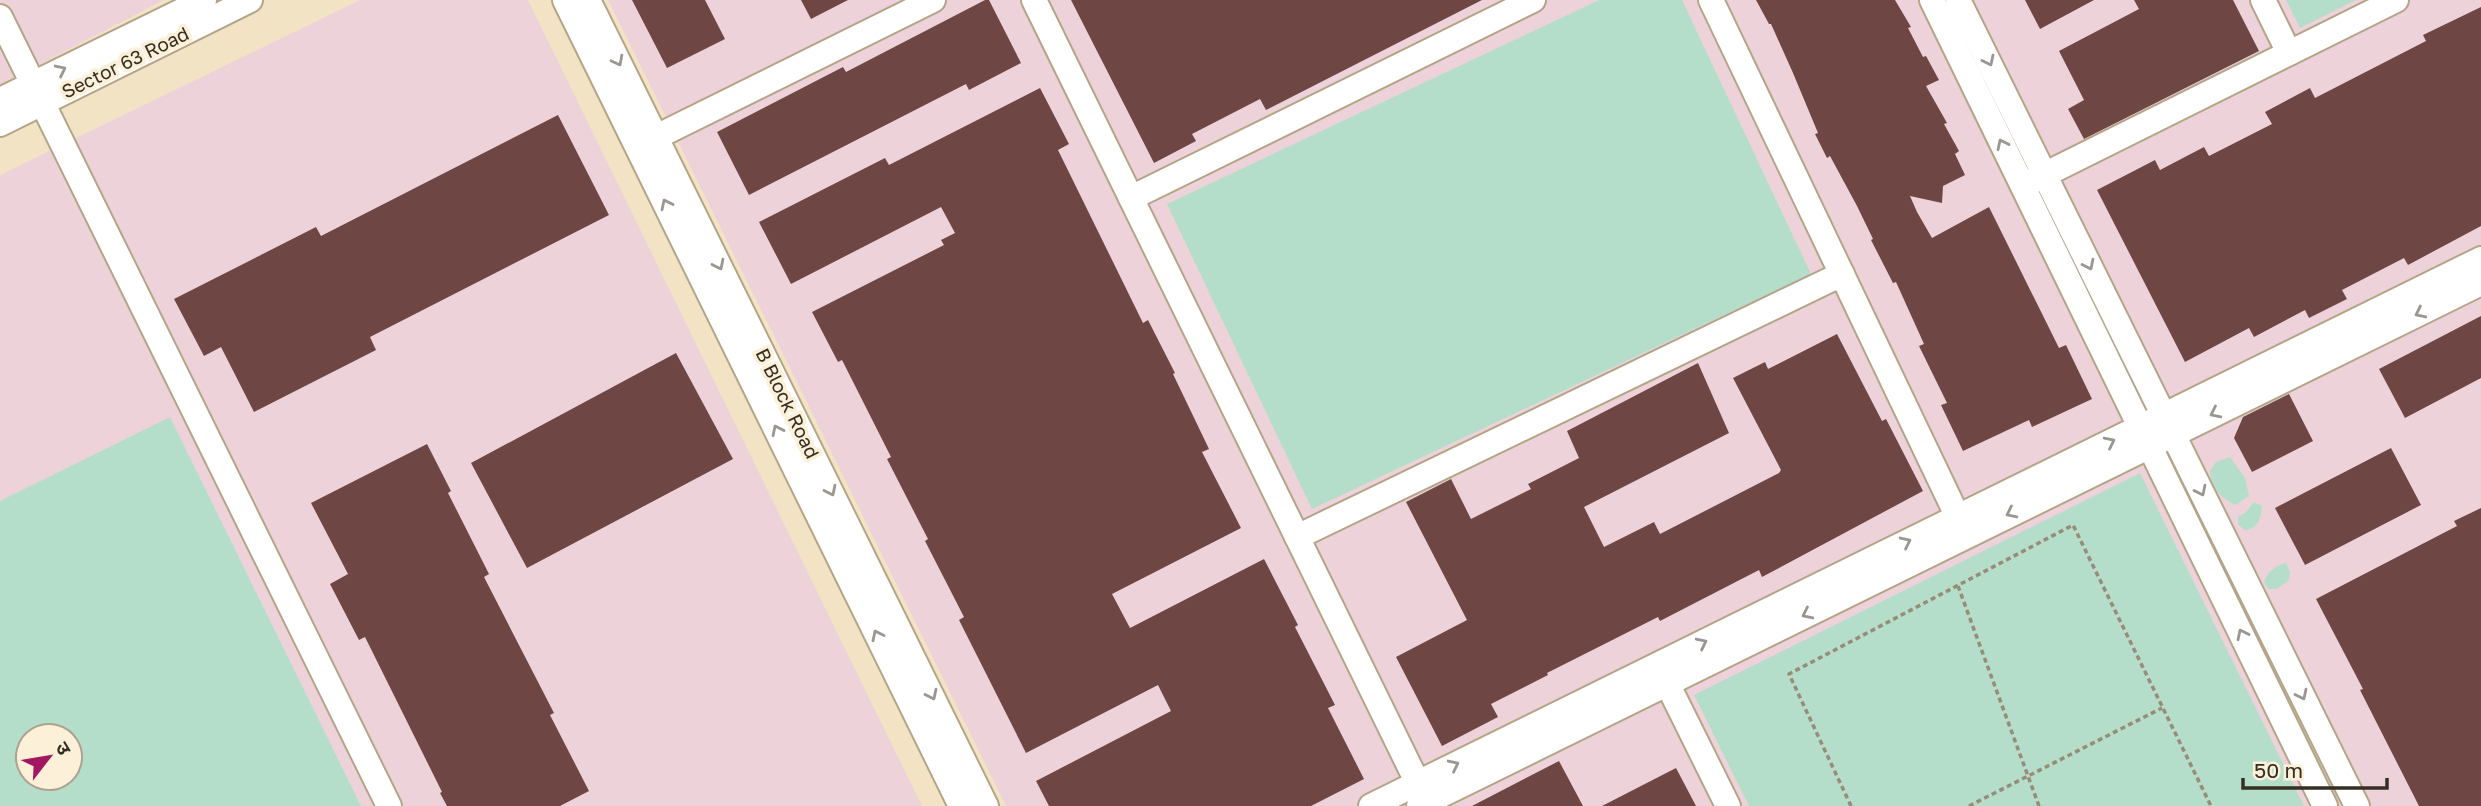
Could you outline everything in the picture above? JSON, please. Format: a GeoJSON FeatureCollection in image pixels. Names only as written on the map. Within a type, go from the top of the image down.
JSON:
{"type":"FeatureCollection","features":[{"type":"Feature","properties":{"kind":"street","name":"Sector 63 Road"},"geometry":{"type":"LineString","coordinates":[[0,124],[37,94],[204,0]]}},
{"type":"Feature","properties":{"kind":"street","name":"Sector 63 Road"},"geometry":{"type":"LineString","coordinates":[[0,100],[37,94],[250,0]]}},
{"type":"Feature","properties":{"kind":"street","name":"B Block Road"},"geometry":{"type":"LineString","coordinates":[[565,0],[647,141],[986,806]]}},
{"type":"Feature","properties":{"kind":"street","name":"B Block Road"},"geometry":{"type":"LineString","coordinates":[[588,0],[647,141],[961,806]]}},
{"type":"Feature","properties":{"kind":"street"},"geometry":{"type":"LineString","coordinates":[[647,141],[933,0]]}},
{"type":"Feature","properties":{"kind":"street"},"geometry":{"type":"LineString","coordinates":[[1034,0],[1423,799]]}},
{"type":"Feature","properties":{"kind":"street"},"geometry":{"type":"LineString","coordinates":[[1131,198],[1533,0]]}},
{"type":"Feature","properties":{"kind":"street"},"geometry":{"type":"LineString","coordinates":[[1711,0],[1962,526]]}},
{"type":"Feature","properties":{"kind":"street"},"geometry":{"type":"LineString","coordinates":[[1933,0],[2168,425],[2357,806]]}},
{"type":"Feature","properties":{"kind":"street"},"geometry":{"type":"LineString","coordinates":[[1958,0],[2145,436],[2325,806]]}},
{"type":"Feature","properties":{"kind":"street"},"geometry":{"type":"LineString","coordinates":[[2263,0],[2289,53]]}},
{"type":"Feature","properties":{"kind":"street"},"geometry":{"type":"LineString","coordinates":[[2034,180],[2396,0]]}},
{"type":"Feature","properties":{"kind":"street"},"geometry":{"type":"LineString","coordinates":[[0,17],[389,806]]}},
{"type":"Feature","properties":{"kind":"street"},"geometry":{"type":"LineString","coordinates":[[2168,425],[2481,259]]}},
{"type":"Feature","properties":{"kind":"street"},"geometry":{"type":"LineString","coordinates":[[1297,537],[1842,274]]}},
{"type":"Feature","properties":{"kind":"street"},"geometry":{"type":"LineString","coordinates":[[1371,806],[1423,799],[1663,673],[2145,436],[2481,284]]}},
{"type":"Feature","properties":{"kind":"street"},"geometry":{"type":"LineString","coordinates":[[1663,673],[1728,806]]}},
{"type":"Feature","properties":{"kind":"path"},"geometry":{"type":"LineString","coordinates":[[1851,806],[1789,674],[2073,525],[2211,806]]}},
{"type":"Feature","properties":{"kind":"path"},"geometry":{"type":"LineString","coordinates":[[1958,586],[2039,806]]}},
{"type":"Feature","properties":{"kind":"path"},"geometry":{"type":"LineString","coordinates":[[1969,806],[2162,708]]}},
{"type":"Feature","properties":{"kind":"shaded area"},"geometry":{"type":"Polygon","coordinates":[[[0,0],[164,0],[0,85],[0,0]]]}},
{"type":"Feature","properties":{"kind":"shaded area"},"geometry":{"type":"Polygon","coordinates":[[[360,0],[528,0],[922,806],[0,806],[0,175],[360,0]]]}},
{"type":"Feature","properties":{"kind":"shaded area"},"geometry":{"type":"Polygon","coordinates":[[[608,0],[2481,0],[2481,806],[1006,806],[608,0]]]}},
{"type":"Feature","properties":{"kind":"green space"},"geometry":{"type":"Polygon","coordinates":[[[1599,0],[1682,0],[1811,274],[1312,509],[1167,204],[1599,0]]]}},
{"type":"Feature","properties":{"kind":"green space"},"geometry":{"type":"Polygon","coordinates":[[[2286,0],[2356,0],[2300,28],[2286,0]]]}},
{"type":"Feature","properties":{"kind":"green space"},"geometry":{"type":"Polygon","coordinates":[[[170,417],[361,806],[0,806],[0,501],[170,417]]]}},
{"type":"Feature","properties":{"kind":"green space"},"geometry":{"type":"Polygon","coordinates":[[[2230,457],[2245,478],[2249,496],[2235,505],[2217,491],[2210,471],[2216,462],[2230,457]]]}},
{"type":"Feature","properties":{"kind":"green space"},"geometry":{"type":"Polygon","coordinates":[[[2140,473],[2304,806],[1749,806],[1694,695],[2140,473]]]}},
{"type":"Feature","properties":{"kind":"green space"},"geometry":{"type":"Polygon","coordinates":[[[2254,502],[2262,506],[2260,519],[2253,528],[2244,530],[2238,524],[2238,517],[2254,502]]]}},
{"type":"Feature","properties":{"kind":"green space"},"geometry":{"type":"Polygon","coordinates":[[[2286,563],[2290,572],[2289,580],[2277,589],[2268,589],[2264,582],[2268,575],[2275,567],[2286,563]]]}},
{"type":"Feature","properties":{"kind":"building"},"geometry":{"type":"Polygon","coordinates":[[[632,0],[705,0],[725,39],[667,68],[632,0]]]}},
{"type":"Feature","properties":{"kind":"building"},"geometry":{"type":"Polygon","coordinates":[[[801,0],[848,0],[811,19],[801,0]]]}},
{"type":"Feature","properties":{"kind":"building"},"geometry":{"type":"Polygon","coordinates":[[[989,0],[1021,63],[969,90],[966,84],[749,195],[717,132],[843,67],[846,72],[989,0]]]}},
{"type":"Feature","properties":{"kind":"building"},"geometry":{"type":"Polygon","coordinates":[[[1071,0],[1482,0],[1266,110],[1260,99],[1192,134],[1196,141],[1154,163],[1071,0]]]}},
{"type":"Feature","properties":{"kind":"building"},"geometry":{"type":"Polygon","coordinates":[[[1756,0],[1895,0],[1911,27],[1908,28],[1923,57],[1926,56],[1939,80],[1926,86],[1947,123],[1944,124],[1959,151],[1955,154],[1965,175],[1943,186],[1942,203],[1910,196],[1917,212],[1932,238],[1989,207],[2059,348],[2066,345],[2092,399],[2032,427],[2029,420],[1963,451],[1941,405],[1947,403],[1919,346],[1924,344],[1896,282],[1893,283],[1857,206],[1815,134],[1818,133],[1793,73],[1771,24],[1756,0]]]}},
{"type":"Feature","properties":{"kind":"building"},"geometry":{"type":"Polygon","coordinates":[[[2025,0],[2094,0],[2040,29],[2025,0]]]}},
{"type":"Feature","properties":{"kind":"building"},"geometry":{"type":"Polygon","coordinates":[[[2134,0],[2233,0],[2259,51],[2084,139],[2068,109],[2084,100],[2059,51],[2139,9],[2134,0]]]}},
{"type":"Feature","properties":{"kind":"building"},"geometry":{"type":"Polygon","coordinates":[[[2481,7],[2481,226],[2408,265],[2404,258],[2342,290],[2347,299],[2309,318],[2305,310],[2254,337],[2249,328],[2185,362],[2097,190],[2155,160],[2160,170],[2204,147],[2209,156],[2272,124],[2265,112],[2310,88],[2315,98],[2426,41],[2423,35],[2481,7]]]}},
{"type":"Feature","properties":{"kind":"building"},"geometry":{"type":"Polygon","coordinates":[[[1040,88],[1069,144],[1058,150],[1143,323],[1148,320],[1175,373],[1173,374],[1209,449],[1202,452],[1241,528],[1112,594],[1130,628],[1264,559],[1335,705],[1328,708],[1364,779],[1311,806],[1049,806],[1036,781],[1171,711],[1158,685],[1026,753],[959,620],[964,617],[887,459],[891,457],[842,360],[838,362],[812,312],[944,245],[941,240],[955,233],[941,207],[791,284],[759,222],[885,158],[889,165],[1040,88]]]}},
{"type":"Feature","properties":{"kind":"building"},"geometry":{"type":"Polygon","coordinates":[[[558,115],[609,215],[370,337],[376,350],[254,412],[221,347],[204,356],[174,299],[316,227],[321,236],[558,115]]]}},
{"type":"Feature","properties":{"kind":"building"},"geometry":{"type":"Polygon","coordinates":[[[2481,316],[2481,378],[2405,418],[2379,369],[2481,316]]]}},
{"type":"Feature","properties":{"kind":"building"},"geometry":{"type":"Polygon","coordinates":[[[1837,334],[1882,421],[1886,419],[1923,491],[1762,577],[1759,570],[1660,621],[1658,617],[1547,673],[1548,675],[1491,704],[1498,717],[1442,746],[1396,657],[1467,620],[1406,502],[1451,479],[1471,519],[1531,489],[1528,484],[1579,458],[1567,431],[1698,363],[1729,433],[1584,507],[1604,547],[1654,522],[1660,534],[1781,470],[1733,378],[1765,362],[1768,369],[1837,334]]]}},
{"type":"Feature","properties":{"kind":"building"},"geometry":{"type":"Polygon","coordinates":[[[676,353],[733,459],[527,568],[471,463],[676,353]]]}},
{"type":"Feature","properties":{"kind":"building"},"geometry":{"type":"Polygon","coordinates":[[[2289,394],[2313,441],[2252,472],[2234,438],[2243,417],[2289,394]]]}},
{"type":"Feature","properties":{"kind":"building"},"geometry":{"type":"Polygon","coordinates":[[[427,444],[451,491],[448,493],[489,574],[484,577],[554,713],[550,715],[589,791],[560,806],[447,806],[365,637],[359,640],[330,584],[348,574],[311,503],[427,444]]]}},
{"type":"Feature","properties":{"kind":"building"},"geometry":{"type":"Polygon","coordinates":[[[2391,448],[2421,505],[2305,565],[2275,508],[2391,448]]]}},
{"type":"Feature","properties":{"kind":"building"},"geometry":{"type":"Polygon","coordinates":[[[2481,508],[2481,806],[2419,806],[2316,599],[2457,526],[2454,521],[2481,508]]]}},
{"type":"Feature","properties":{"kind":"building"},"geometry":{"type":"Polygon","coordinates":[[[1559,761],[1583,806],[1472,806],[1559,761]]]}},
{"type":"Feature","properties":{"kind":"building"},"geometry":{"type":"Polygon","coordinates":[[[1676,768],[1696,806],[1602,806],[1676,768]]]}}]}
